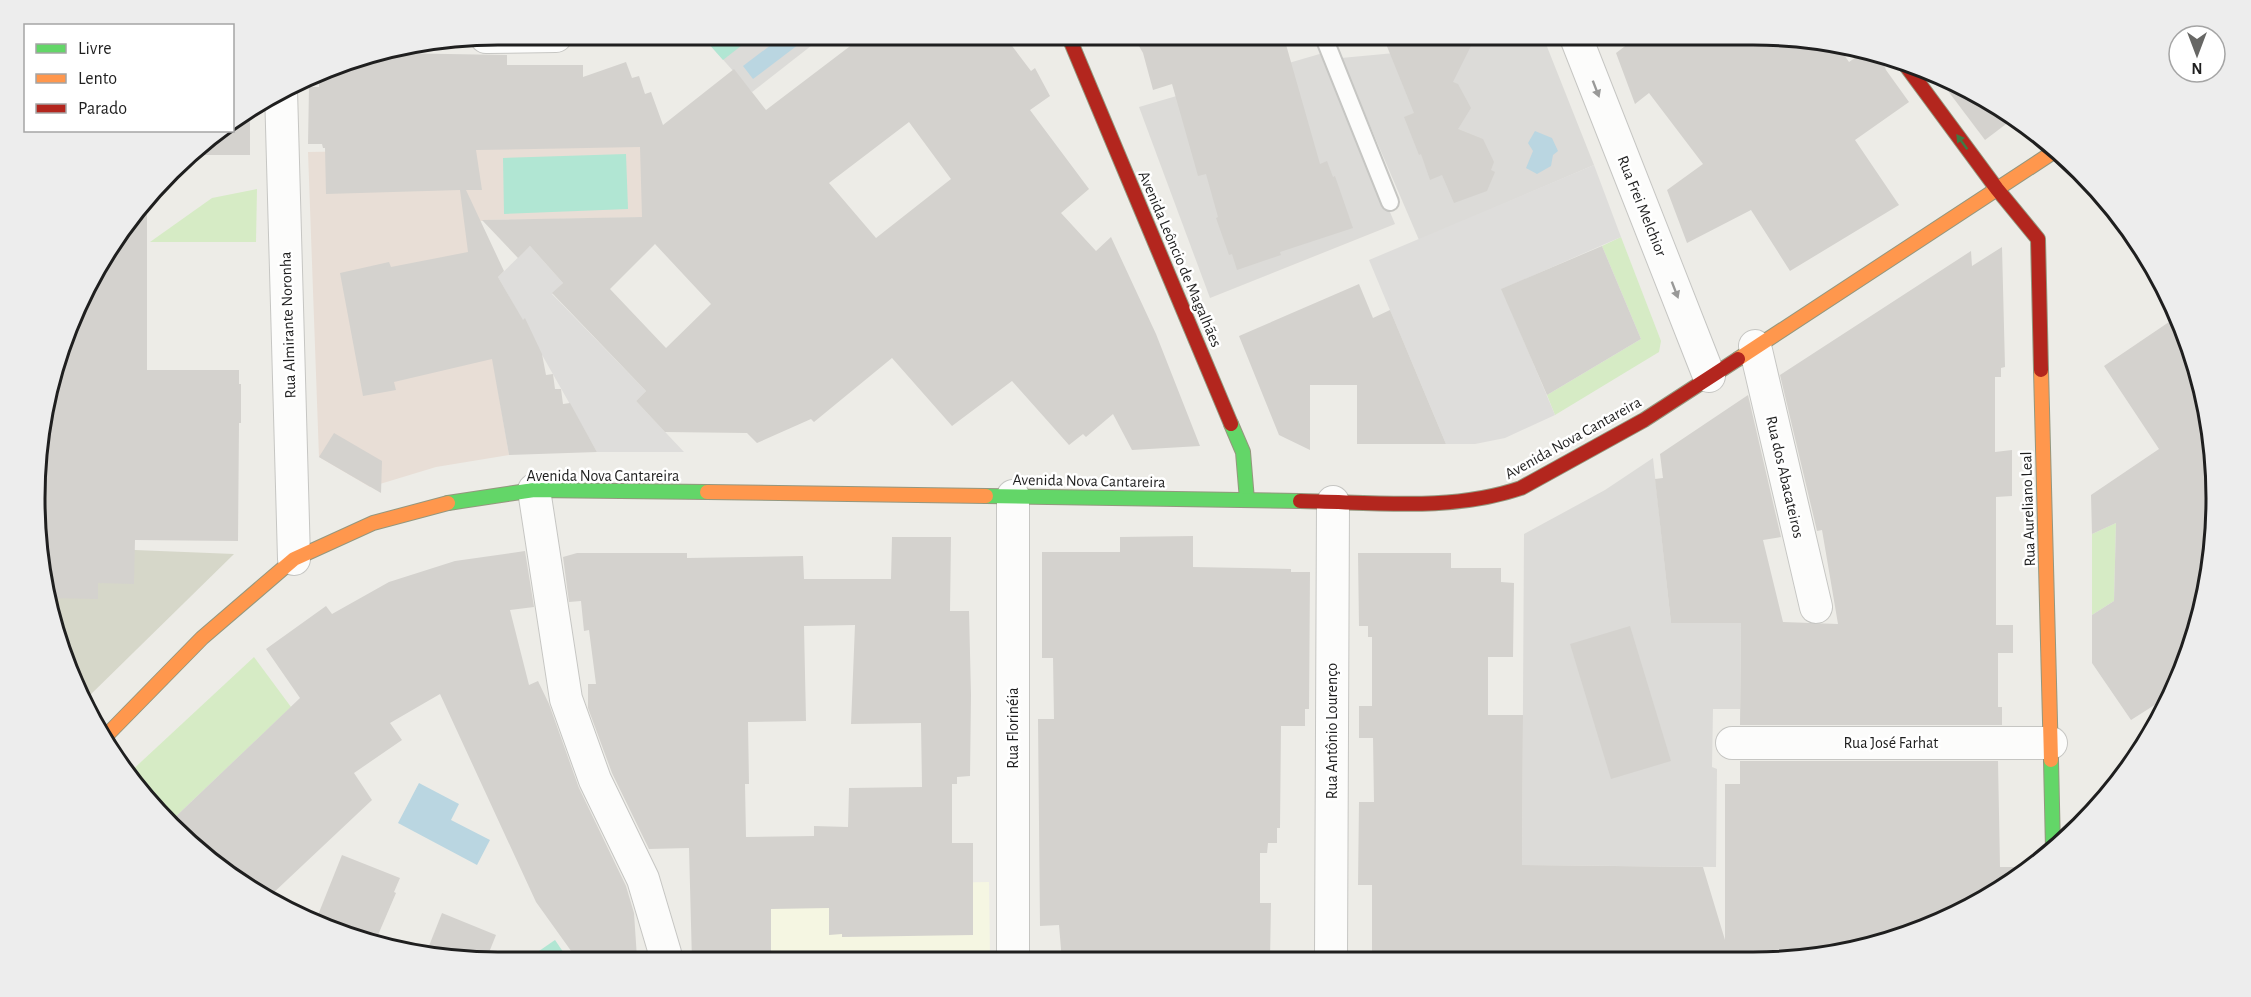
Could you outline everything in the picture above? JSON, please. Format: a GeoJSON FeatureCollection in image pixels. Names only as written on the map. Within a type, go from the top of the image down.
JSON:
{"type":"FeatureCollection","features":[{"type":"Feature","properties":{"kind":"main road","name":"Avenida Leôncio de Magalhães"},"geometry":{"type":"LineString","coordinates":[[1073,45],[1243,452],[1247,500]]}},
{"type":"Feature","properties":{"kind":"main road","name":"Rua Aureliano Leal"},"geometry":{"type":"LineString","coordinates":[[1912,75],[1996,189],[2038,240],[2054,837]]}},
{"type":"Feature","properties":{"kind":"main road","name":"Avenida Nova Cantareira"},"geometry":{"type":"LineString","coordinates":[[110,732],[202,638],[294,559],[373,523],[421,509],[475,498],[534,490],[1439,503],[1481,500],[1503,495],[1521,488],[1644,420],[2049,155]]}},
{"type":"Feature","properties":{"kind":"street","name":"Rua Frei Melchior"},"geometry":{"type":"LineString","coordinates":[[1579,45],[1709,376]]}},
{"type":"Feature","properties":{"kind":"street","name":"Rua Almirante Noronha"},"geometry":{"type":"LineString","coordinates":[[281,101],[294,559]]}},
{"type":"Feature","properties":{"kind":"street","name":"Rua dos Abacateiros"},"geometry":{"type":"LineString","coordinates":[[1755,346],[1816,607]]}},
{"type":"Feature","properties":{"kind":"street"},"geometry":{"type":"LineString","coordinates":[[534,490],[566,699],[595,780],[643,879],[665,952]]}},
{"type":"Feature","properties":{"kind":"street","name":"Rua Florinéia"},"geometry":{"type":"LineString","coordinates":[[1012,496],[1013,952]]}},
{"type":"Feature","properties":{"kind":"street","name":"Rua Antônio Lourenço"},"geometry":{"type":"LineString","coordinates":[[1331,952],[1333,502]]}},
{"type":"Feature","properties":{"kind":"street","name":"Rua José Farhat"},"geometry":{"type":"LineString","coordinates":[[1732,743],[2051,743]]}},
{"type":"Feature","properties":{"kind":"lane"},"geometry":{"type":"LineString","coordinates":[[1327,45],[1390,202]]}},
{"type":"Feature","properties":{"kind":"shaded area"},"geometry":{"type":"Polygon","coordinates":[[[710,45],[812,45],[752,92],[710,45]]]}},
{"type":"Feature","properties":{"kind":"shaded area"},"geometry":{"type":"Polygon","coordinates":[[[1480,45],[1546,45],[1594,165],[1419,240],[1341,58],[1480,45]]]}},
{"type":"Feature","properties":{"kind":"shaded area"},"geometry":{"type":"Polygon","coordinates":[[[1323,53],[1395,224],[1210,298],[1139,107],[1323,53]]]}},
{"type":"Feature","properties":{"kind":"shaded area"},"geometry":{"type":"Polygon","coordinates":[[[666,146],[662,217],[487,220],[470,223],[509,455],[436,467],[370,487],[319,457],[308,152],[666,146]]]}},
{"type":"Feature","properties":{"kind":"shaded area"},"geometry":{"type":"Polygon","coordinates":[[[1594,165],[1621,237],[1502,289],[1555,415],[1505,438],[1475,444],[1446,444],[1369,260],[1594,165]]]}},
{"type":"Feature","properties":{"kind":"shaded area"},"geometry":{"type":"Polygon","coordinates":[[[530,246],[563,283],[552,294],[646,391],[636,401],[684,452],[597,452],[498,277],[530,246]]]}},
{"type":"Feature","properties":{"kind":"shaded area"},"geometry":{"type":"Polygon","coordinates":[[[1653,458],[1671,623],[1741,623],[1740,709],[1713,709],[1712,767],[1717,769],[1716,867],[1522,865],[1524,534],[1605,490],[1653,458]]]}},
{"type":"Feature","properties":{"kind":"shaded area"},"geometry":{"type":"Polygon","coordinates":[[[48,548],[234,554],[90,695],[60,616],[48,548]]]}},
{"type":"Feature","properties":{"kind":"shaded area"},"geometry":{"type":"Polygon","coordinates":[[[989,882],[990,952],[771,952],[770,886],[989,882]]]}},
{"type":"Feature","properties":{"kind":"green space"},"geometry":{"type":"Polygon","coordinates":[[[710,45],[742,45],[723,60],[710,45]]]}},
{"type":"Feature","properties":{"kind":"green space"},"geometry":{"type":"Polygon","coordinates":[[[626,154],[628,209],[504,214],[503,158],[626,154]]]}},
{"type":"Feature","properties":{"kind":"green space"},"geometry":{"type":"Polygon","coordinates":[[[257,189],[256,242],[150,242],[212,198],[257,189]]]}},
{"type":"Feature","properties":{"kind":"green space"},"geometry":{"type":"Polygon","coordinates":[[[1621,237],[1661,341],[1659,352],[1555,415],[1547,395],[1641,339],[1602,246],[1621,237]]]}},
{"type":"Feature","properties":{"kind":"green space"},"geometry":{"type":"Polygon","coordinates":[[[2116,523],[2114,601],[2092,615],[2092,534],[2116,523]]]}},
{"type":"Feature","properties":{"kind":"green space"},"geometry":{"type":"Polygon","coordinates":[[[254,657],[291,707],[176,817],[134,768],[254,657]]]}},
{"type":"Feature","properties":{"kind":"green space"},"geometry":{"type":"Polygon","coordinates":[[[555,940],[563,952],[538,952],[555,940]]]}},
{"type":"Feature","properties":{"kind":"water"},"geometry":{"type":"Polygon","coordinates":[[[771,45],[798,45],[753,79],[743,66],[771,45]]]}},
{"type":"Feature","properties":{"kind":"water"},"geometry":{"type":"Polygon","coordinates":[[[1535,131],[1552,138],[1558,151],[1553,155],[1551,166],[1537,174],[1526,168],[1533,151],[1528,143],[1535,131]]]}},
{"type":"Feature","properties":{"kind":"water"},"geometry":{"type":"Polygon","coordinates":[[[419,783],[459,804],[451,820],[490,840],[477,865],[398,823],[419,783]]]}},
{"type":"Feature","properties":{"kind":"building"},"geometry":{"type":"Polygon","coordinates":[[[852,45],[1011,45],[1031,71],[1035,68],[1050,96],[1030,110],[1089,189],[1061,213],[1096,251],[1111,237],[1156,334],[1200,446],[1132,450],[1113,414],[1086,437],[1083,434],[1069,445],[1012,381],[952,426],[892,358],[814,422],[811,419],[757,443],[747,433],[665,432],[636,401],[646,391],[552,293],[563,283],[530,246],[518,258],[482,220],[642,217],[640,147],[476,150],[482,190],[466,190],[504,271],[498,277],[523,320],[525,318],[542,354],[546,375],[553,374],[555,389],[561,389],[563,404],[570,403],[597,452],[509,455],[492,359],[394,382],[396,390],[363,396],[340,273],[389,262],[391,267],[468,252],[460,190],[326,194],[325,148],[322,144],[308,144],[309,87],[319,87],[319,83],[353,69],[413,53],[507,55],[507,65],[583,65],[583,77],[626,62],[632,78],[639,76],[645,94],[651,92],[663,125],[734,69],[766,110],[852,45]],[[909,122],[829,183],[876,238],[951,179],[909,122]],[[655,244],[610,289],[666,348],[711,304],[655,244]]]}},
{"type":"Feature","properties":{"kind":"building"},"geometry":{"type":"Polygon","coordinates":[[[1138,45],[1286,45],[1320,164],[1327,161],[1333,177],[1335,176],[1353,228],[1280,252],[1281,255],[1237,270],[1232,254],[1229,255],[1216,218],[1218,217],[1206,174],[1198,176],[1172,84],[1153,90],[1143,53],[1138,45]]]}},
{"type":"Feature","properties":{"kind":"building"},"geometry":{"type":"Polygon","coordinates":[[[1386,45],[1472,45],[1453,82],[1458,84],[1471,108],[1458,129],[1483,139],[1494,162],[1491,170],[1495,172],[1487,191],[1454,203],[1442,175],[1430,180],[1404,117],[1414,113],[1386,45]]]}},
{"type":"Feature","properties":{"kind":"building"},"geometry":{"type":"Polygon","coordinates":[[[1627,45],[1782,46],[1844,55],[1849,62],[1856,57],[1884,64],[1909,102],[1855,140],[1899,205],[1790,271],[1751,210],[1687,243],[1667,190],[1703,164],[1649,93],[1635,104],[1616,53],[1627,45]]]}},
{"type":"Feature","properties":{"kind":"building"},"geometry":{"type":"Polygon","coordinates":[[[1947,89],[2007,123],[1985,140],[1947,89]]]}},
{"type":"Feature","properties":{"kind":"building"},"geometry":{"type":"Polygon","coordinates":[[[250,119],[250,155],[203,155],[250,119]]]}},
{"type":"Feature","properties":{"kind":"building"},"geometry":{"type":"Polygon","coordinates":[[[147,212],[147,370],[239,370],[241,423],[239,423],[238,541],[135,540],[134,584],[98,583],[98,599],[56,598],[46,528],[45,498],[49,439],[60,381],[80,325],[106,272],[147,212]]]}},
{"type":"Feature","properties":{"kind":"building"},"geometry":{"type":"Polygon","coordinates":[[[1602,246],[1641,339],[1547,395],[1501,289],[1602,246]]]}},
{"type":"Feature","properties":{"kind":"building"},"geometry":{"type":"Polygon","coordinates":[[[2002,247],[2005,367],[2001,368],[2001,377],[1995,377],[1995,452],[2012,450],[2012,496],[1996,497],[1996,625],[2013,625],[2013,653],[1998,653],[1998,707],[2002,707],[2002,725],[1740,725],[1741,623],[1671,623],[1655,479],[1663,478],[1660,454],[1748,395],[1781,537],[1763,540],[1783,622],[1838,624],[1822,530],[1817,531],[1780,375],[1971,251],[1972,266],[2002,247]]]}},
{"type":"Feature","properties":{"kind":"building"},"geometry":{"type":"Polygon","coordinates":[[[1359,284],[1373,318],[1390,310],[1446,444],[1357,444],[1357,385],[1310,385],[1310,450],[1279,435],[1239,336],[1359,284]]]}},
{"type":"Feature","properties":{"kind":"building"},"geometry":{"type":"Polygon","coordinates":[[[2169,322],[2191,381],[2205,469],[2205,528],[2191,616],[2171,672],[2156,704],[2131,720],[2092,663],[2092,615],[2114,601],[2116,523],[2092,534],[2091,495],[2159,449],[2104,366],[2169,322]]]}},
{"type":"Feature","properties":{"kind":"building"},"geometry":{"type":"Polygon","coordinates":[[[334,433],[382,461],[381,493],[319,457],[334,433]]]}},
{"type":"Feature","properties":{"kind":"building"},"geometry":{"type":"Polygon","coordinates":[[[1193,536],[1193,567],[1291,569],[1291,572],[1310,572],[1309,709],[1305,709],[1305,726],[1281,726],[1280,828],[1277,828],[1277,843],[1268,843],[1267,853],[1260,853],[1260,903],[1271,903],[1270,952],[1061,952],[1059,925],[1040,926],[1038,719],[1054,719],[1053,658],[1042,658],[1042,552],[1120,552],[1120,537],[1193,536]]]}},
{"type":"Feature","properties":{"kind":"building"},"geometry":{"type":"Polygon","coordinates":[[[892,537],[951,537],[950,611],[969,611],[971,695],[970,776],[957,777],[957,784],[952,784],[952,843],[973,843],[973,935],[842,937],[842,934],[829,935],[829,908],[771,909],[771,952],[692,952],[689,848],[649,849],[612,773],[588,708],[588,684],[596,684],[589,630],[584,631],[581,601],[569,602],[563,557],[577,553],[687,553],[687,558],[803,556],[804,579],[891,579],[892,537]],[[855,625],[804,626],[806,721],[748,722],[749,784],[745,784],[746,837],[814,836],[814,826],[848,827],[849,788],[922,787],[921,723],[851,724],[855,625]]]}},
{"type":"Feature","properties":{"kind":"building"},"geometry":{"type":"Polygon","coordinates":[[[525,551],[534,607],[510,610],[529,685],[538,681],[549,704],[579,788],[626,886],[634,913],[637,952],[572,952],[536,902],[440,694],[390,723],[402,740],[354,773],[372,800],[274,892],[222,858],[176,817],[300,698],[266,649],[326,606],[332,614],[389,582],[455,561],[525,551]]]}},
{"type":"Feature","properties":{"kind":"building"},"geometry":{"type":"Polygon","coordinates":[[[1358,553],[1451,553],[1451,568],[1501,568],[1501,582],[1514,583],[1513,657],[1488,657],[1488,715],[1523,715],[1522,865],[1703,867],[1725,940],[1725,784],[1740,784],[1740,761],[1998,761],[2000,867],[2016,867],[1979,891],[1926,917],[1870,937],[1812,948],[1753,952],[1372,952],[1372,885],[1358,885],[1359,802],[1374,802],[1373,738],[1359,738],[1359,706],[1372,706],[1372,637],[1368,637],[1368,626],[1359,626],[1358,553]]]}},
{"type":"Feature","properties":{"kind":"building"},"geometry":{"type":"Polygon","coordinates":[[[1630,626],[1671,761],[1611,779],[1570,644],[1630,626]]]}},
{"type":"Feature","properties":{"kind":"building"},"geometry":{"type":"Polygon","coordinates":[[[342,855],[400,878],[378,936],[318,914],[342,855]]]}},
{"type":"Feature","properties":{"kind":"building"},"geometry":{"type":"Polygon","coordinates":[[[442,913],[496,935],[489,952],[429,946],[442,913]]]}},
{"type":"Feature","properties":{"kind":"traffic: fast"},"geometry":{"type":"LineString","coordinates":[[1231,424],[1243,452],[1247,500]]}},
{"type":"Feature","properties":{"kind":"traffic: fast"},"geometry":{"type":"LineString","coordinates":[[448,503],[534,490],[707,492]]}},
{"type":"Feature","properties":{"kind":"traffic: fast"},"geometry":{"type":"LineString","coordinates":[[986,496],[1300,501]]}},
{"type":"Feature","properties":{"kind":"traffic: fast"},"geometry":{"type":"LineString","coordinates":[[2051,760],[2053,838]]}},
{"type":"Feature","properties":{"kind":"traffic: slow"},"geometry":{"type":"LineString","coordinates":[[1738,359],[2049,155]]}},
{"type":"Feature","properties":{"kind":"traffic: slow"},"geometry":{"type":"LineString","coordinates":[[2041,370],[2051,760]]}},
{"type":"Feature","properties":{"kind":"traffic: slow"},"geometry":{"type":"LineString","coordinates":[[707,492],[986,496]]}},
{"type":"Feature","properties":{"kind":"traffic: slow"},"geometry":{"type":"LineString","coordinates":[[110,732],[202,638],[294,559],[373,523],[448,503]]}},
{"type":"Feature","properties":{"kind":"traffic: jam"},"geometry":{"type":"LineString","coordinates":[[1072,45],[1231,424]]}},
{"type":"Feature","properties":{"kind":"traffic: jam"},"geometry":{"type":"LineString","coordinates":[[1913,75],[1997,189],[2038,239],[2041,370]]}},
{"type":"Feature","properties":{"kind":"traffic: jam"},"geometry":{"type":"LineString","coordinates":[[1300,501],[1440,503],[1467,500],[1521,488],[1644,420],[1738,359]]}}]}
